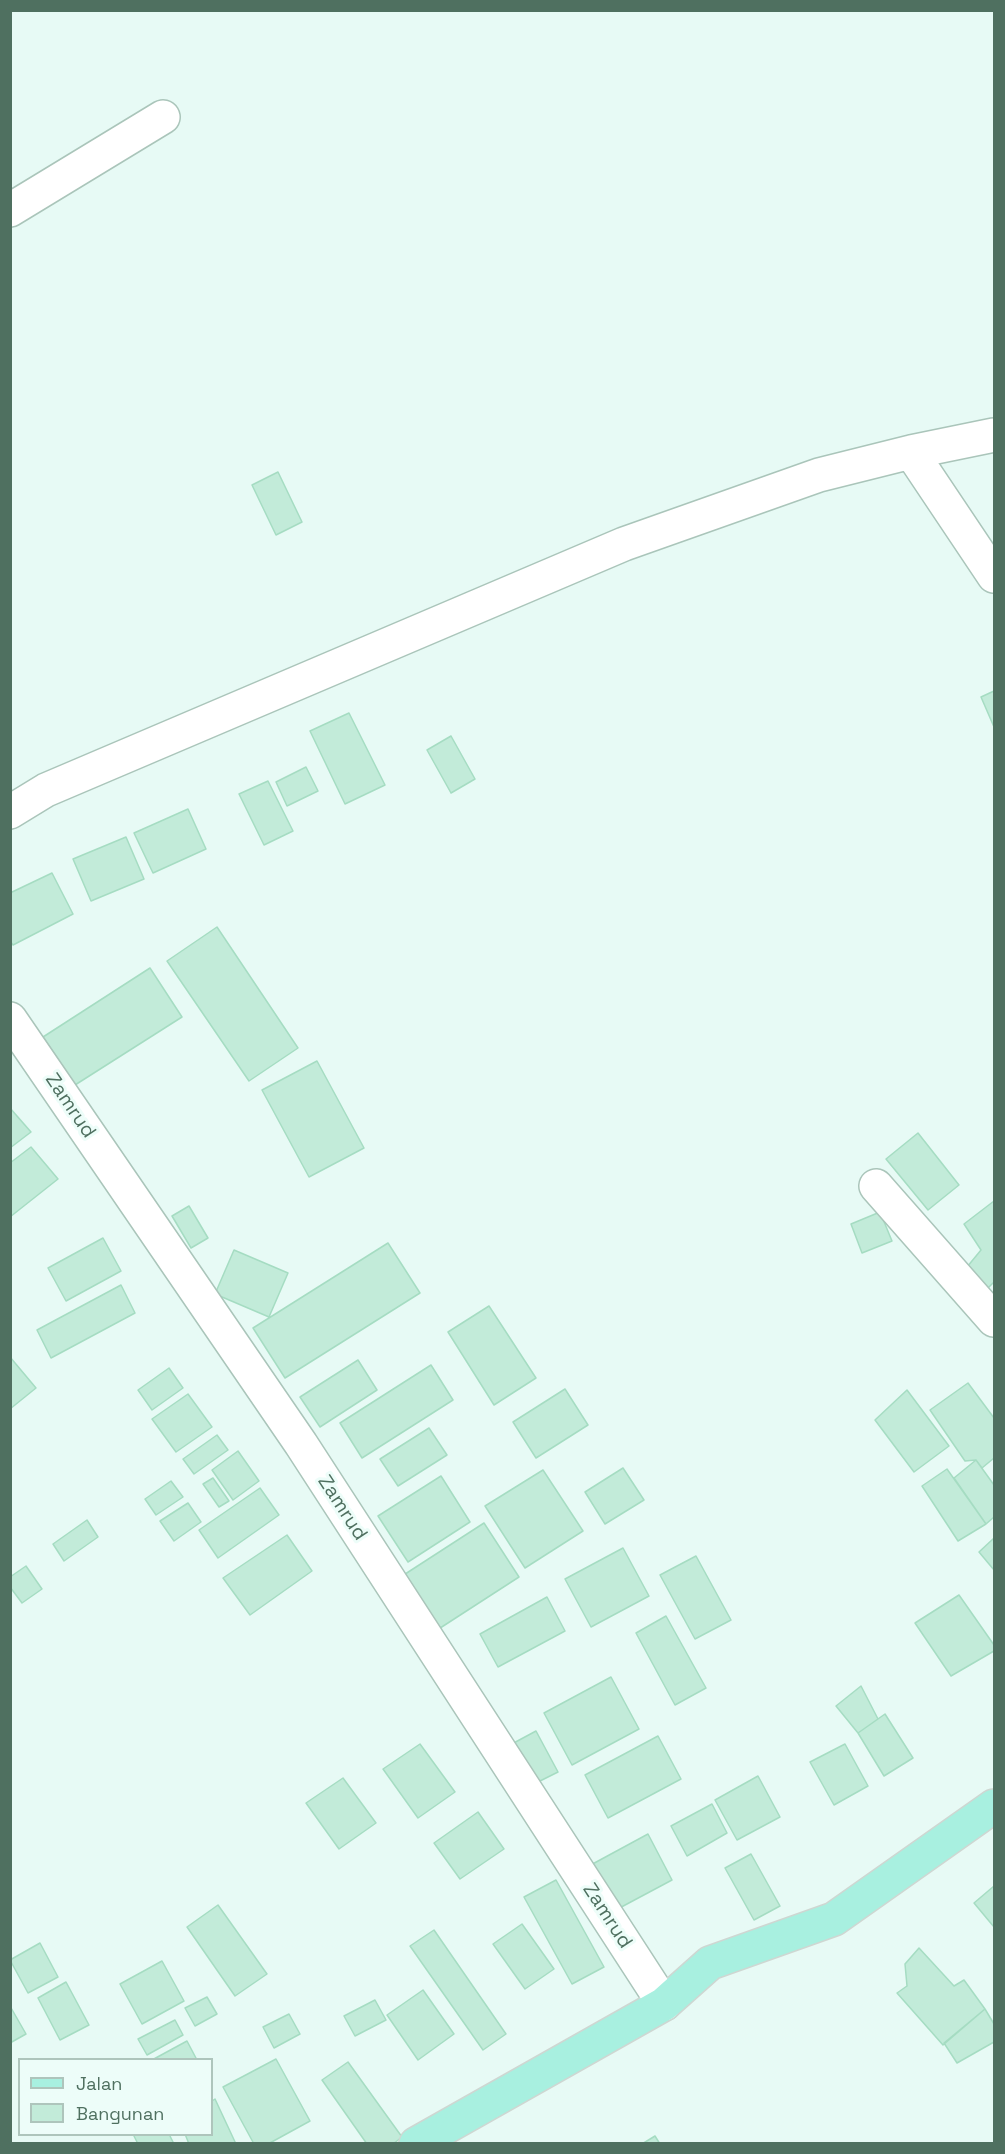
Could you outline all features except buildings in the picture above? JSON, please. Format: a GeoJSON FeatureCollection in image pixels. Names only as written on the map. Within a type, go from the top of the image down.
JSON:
{"type":"FeatureCollection","features":[{"type":"Feature","properties":{"kind":"main road"},"geometry":{"type":"LineString","coordinates":[[416,2144],[664,2004],[710,1963],[834,1919],[994,1806]]}},
{"type":"Feature","properties":{"kind":"street"},"geometry":{"type":"LineString","coordinates":[[10,210],[163,117]]}},
{"type":"Feature","properties":{"kind":"street"},"geometry":{"type":"LineString","coordinates":[[10,812],[46,790],[624,544],[819,476],[911,452],[994,435]]}},
{"type":"Feature","properties":{"kind":"street"},"geometry":{"type":"LineString","coordinates":[[911,452],[994,576]]}},
{"type":"Feature","properties":{"kind":"street","name":"Zamrud"},"geometry":{"type":"LineString","coordinates":[[10,1019],[301,1444],[664,2004]]}},
{"type":"Feature","properties":{"kind":"street"},"geometry":{"type":"LineString","coordinates":[[876,1186],[994,1320]]}}]}
